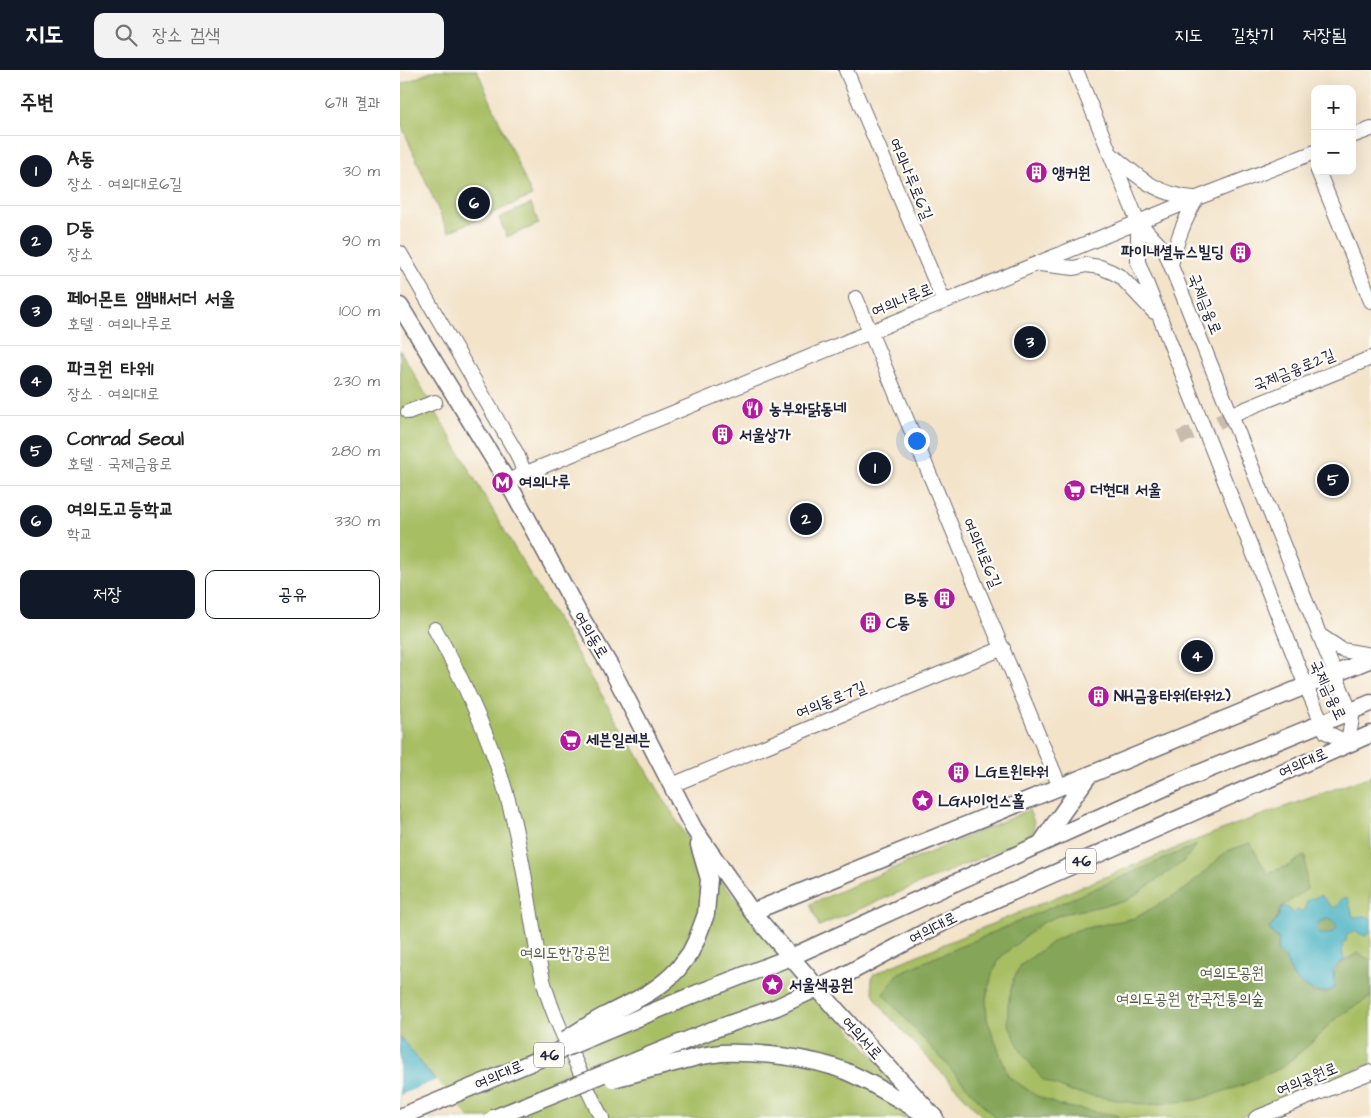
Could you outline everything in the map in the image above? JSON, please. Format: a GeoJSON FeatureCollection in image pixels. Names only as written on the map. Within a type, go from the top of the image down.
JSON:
{"type":"FeatureCollection","features":[{"type":"Feature","properties":{"kind":"main road","name":"여의동로"},"geometry":{"type":"LineString","coordinates":[[400,306],[507,481],[578,612],[610,666],[694,829],[752,912],[791,957]]}},
{"type":"Feature","properties":{"kind":"main road"},"geometry":{"type":"LineString","coordinates":[[752,912],[1371,659]]}},
{"type":"Feature","properties":{"kind":"main road","name":"여의대로"},"geometry":{"type":"LineString","coordinates":[[400,1117],[698,993],[791,957],[1175,783],[1371,703]]}},
{"type":"Feature","properties":{"kind":"main road","name":"여의대로"},"geometry":{"type":"LineString","coordinates":[[494,1118],[712,1030],[777,1007],[818,988],[944,922],[1371,734]]}},
{"type":"Feature","properties":{"kind":"main road","name":"46"},"geometry":{"type":"LineString","coordinates":[[1040,845],[1090,775]]}},
{"type":"Feature","properties":{"kind":"main road","name":"46"},"geometry":{"type":"LineString","coordinates":[[523,1066],[605,1015],[635,1002],[655,990],[678,969],[690,953],[706,914],[710,879],[694,829]]}},
{"type":"Feature","properties":{"kind":"main road","name":"여의서로"},"geometry":{"type":"LineString","coordinates":[[791,957],[934,1118]]}},
{"type":"Feature","properties":{"kind":"main road","name":"46"},"geometry":{"type":"LineString","coordinates":[[555,1093],[700,1056],[721,1053],[766,1054],[804,1060],[844,1071],[934,1118]]}},
{"type":"Feature","properties":{"kind":"street","name":"여의나루로6길"},"geometry":{"type":"LineString","coordinates":[[846,70],[944,302]]}},
{"type":"Feature","properties":{"kind":"street","name":"국제금융로"},"geometry":{"type":"LineString","coordinates":[[1076,70],[1138,222],[1166,251],[1350,711],[1352,718],[1348,743],[1326,732],[1306,686],[1138,262],[1138,222]]}},
{"type":"Feature","properties":{"kind":"street"},"geometry":{"type":"LineString","coordinates":[[1356,135],[1371,129]]}},
{"type":"Feature","properties":{"kind":"street"},"geometry":{"type":"LineString","coordinates":[[1109,152],[1150,185],[1180,197],[1197,198],[1184,220],[1171,265]]}},
{"type":"Feature","properties":{"kind":"street","name":"여의나루로"},"geometry":{"type":"LineString","coordinates":[[507,481],[1197,198],[1311,157]]}},
{"type":"Feature","properties":{"kind":"street"},"geometry":{"type":"LineString","coordinates":[[1320,175],[1371,301]]}},
{"type":"Feature","properties":{"kind":"street"},"geometry":{"type":"LineString","coordinates":[[400,253],[517,454],[525,474]]}},
{"type":"Feature","properties":{"kind":"street"},"geometry":{"type":"LineString","coordinates":[[1038,264],[1074,268],[1086,265],[1100,267],[1112,272],[1129,286],[1158,316]]}},
{"type":"Feature","properties":{"kind":"street","name":"여의대로6길"},"geometry":{"type":"LineString","coordinates":[[856,298],[1060,787]]}},
{"type":"Feature","properties":{"kind":"street","name":"국제금융로2길"},"geometry":{"type":"LineString","coordinates":[[1231,415],[1371,358]]}},
{"type":"Feature","properties":{"kind":"street"},"geometry":{"type":"LineString","coordinates":[[408,412],[435,402]]}},
{"type":"Feature","properties":{"kind":"street"},"geometry":{"type":"LineString","coordinates":[[435,629],[484,730],[501,777],[515,827],[539,963],[548,999],[562,1034],[602,1118]]}},
{"type":"Feature","properties":{"kind":"street"},"geometry":{"type":"LineString","coordinates":[[1321,636],[1342,650],[1371,655]]}},
{"type":"Feature","properties":{"kind":"street","name":"여의동로7길"},"geometry":{"type":"LineString","coordinates":[[672,785],[1003,648]]}},
{"type":"Feature","properties":{"kind":"street","name":"여의공원로"},"geometry":{"type":"LineString","coordinates":[[1256,1118],[1371,1072]]}},
{"type":"Feature","properties":{"kind":"green space"},"geometry":{"type":"Polygon","coordinates":[[[435,70],[477,70],[532,196],[448,232],[400,122],[400,85],[435,70]]]}},
{"type":"Feature","properties":{"kind":"green space"},"geometry":{"type":"Polygon","coordinates":[[[531,204],[539,224],[507,237],[499,218],[531,204]]]}},
{"type":"Feature","properties":{"kind":"green space","name":"여의도한강공원"},"geometry":{"type":"Polygon","coordinates":[[[400,350],[525,566],[696,853],[927,1118],[466,1118],[400,1037],[400,350]]]}},
{"type":"Feature","properties":{"kind":"green space","name":"여의도공원"},"geometry":{"type":"Polygon","coordinates":[[[1371,776],[1371,1064],[1238,1118],[984,1118],[887,1014],[875,996],[872,986],[873,975],[894,965],[1234,825],[1371,776]]]}},
{"type":"Feature","properties":{"kind":"green space"},"geometry":{"type":"Polygon","coordinates":[[[1029,810],[1034,822],[1034,830],[1028,838],[819,926],[810,904],[1029,810]]]}},
{"type":"Feature","properties":{"kind":"green space","name":"여의도공원 한국전통의숲"},"geometry":{"type":"Polygon","coordinates":[[[1250,843],[1267,873],[1288,866],[1305,855],[1307,889],[1281,907],[1276,920],[1269,929],[1279,939],[1277,953],[1286,960],[1293,977],[1314,993],[1327,993],[1335,988],[1334,975],[1338,966],[1357,953],[1371,960],[1371,997],[1333,1021],[1310,1044],[1281,1068],[1243,1085],[1197,1100],[1145,1105],[1072,1092],[1043,1080],[1022,1053],[1008,1023],[1008,1005],[1013,980],[1021,965],[1055,940],[1077,930],[1135,918],[1187,888],[1227,851],[1250,843]]]}},
{"type":"Feature","properties":{"kind":"green space"},"geometry":{"type":"Polygon","coordinates":[[[1196,845],[1183,862],[1126,901],[1062,914],[1040,924],[1000,958],[992,974],[986,999],[987,1019],[1008,1076],[1035,1095],[1061,1106],[1117,1115],[1118,1118],[995,1118],[883,994],[899,973],[1196,845]]]}},
{"type":"Feature","properties":{"kind":"green space"},"geometry":{"type":"Polygon","coordinates":[[[1328,919],[1333,921],[1337,927],[1332,933],[1319,934],[1316,926],[1320,921],[1328,919]]]}},
{"type":"Feature","properties":{"kind":"water"},"geometry":{"type":"Polygon","coordinates":[[[1321,895],[1331,906],[1336,908],[1342,898],[1348,898],[1353,917],[1366,916],[1371,919],[1371,929],[1366,936],[1355,931],[1347,935],[1346,941],[1343,942],[1342,951],[1345,960],[1333,970],[1335,988],[1319,992],[1309,989],[1295,978],[1284,957],[1277,952],[1279,939],[1269,929],[1277,920],[1282,907],[1287,907],[1293,914],[1297,910],[1303,912],[1308,900],[1321,895]],[[1328,919],[1320,921],[1316,925],[1319,934],[1330,934],[1334,931],[1337,927],[1333,921],[1328,919]]]}},
{"type":"Feature","properties":{"kind":"water"},"geometry":{"type":"Polygon","coordinates":[[[400,1037],[466,1118],[400,1118],[400,1037]]]}},
{"type":"Feature","properties":{"kind":"pier"},"geometry":{"type":"Polygon","coordinates":[[[437,1080],[469,1118],[400,1118],[400,1095],[437,1080]]]}},
{"type":"Feature","properties":{"kind":"tunnel"},"geometry":{"type":"LineString","coordinates":[[1179,438],[1241,413]]}},
{"type":"Feature","properties":{"kind":"place","name":"앵커원"},"geometry":{"type":"Point","coordinates":[1036,173]}},
{"type":"Feature","properties":{"kind":"place","name":"여의도고등학교"},"geometry":{"type":"Point","coordinates":[474,203]}},
{"type":"Feature","properties":{"kind":"place","name":"파이내셜뉴스빌딩"},"geometry":{"type":"Point","coordinates":[1240,252]}},
{"type":"Feature","properties":{"kind":"place","name":"페어몬트 앰배서더 서울"},"geometry":{"type":"Point","coordinates":[1030,342]}},
{"type":"Feature","properties":{"kind":"place","name":"농부와닭동네"},"geometry":{"type":"Point","coordinates":[753,409]}},
{"type":"Feature","properties":{"kind":"place","name":"서울상가"},"geometry":{"type":"Point","coordinates":[723,435]}},
{"type":"Feature","properties":{"kind":"place","name":"A동"},"geometry":{"type":"Point","coordinates":[875,468]}},
{"type":"Feature","properties":{"kind":"place","name":"Conrad Seoul"},"geometry":{"type":"Point","coordinates":[1333,480]}},
{"type":"Feature","properties":{"kind":"place","name":"여의나루"},"geometry":{"type":"Point","coordinates":[503,482]}},
{"type":"Feature","properties":{"kind":"place","name":"더현대 서울"},"geometry":{"type":"Point","coordinates":[1074,490]}},
{"type":"Feature","properties":{"kind":"place","name":"D동"},"geometry":{"type":"Point","coordinates":[806,519]}},
{"type":"Feature","properties":{"kind":"place","name":"B동"},"geometry":{"type":"Point","coordinates":[945,599]}},
{"type":"Feature","properties":{"kind":"place","name":"C동"},"geometry":{"type":"Point","coordinates":[870,623]}},
{"type":"Feature","properties":{"kind":"place","name":"파크원 타워1"},"geometry":{"type":"Point","coordinates":[1197,656]}},
{"type":"Feature","properties":{"kind":"place","name":"NH금융타워(타워2)"},"geometry":{"type":"Point","coordinates":[1098,696]}},
{"type":"Feature","properties":{"kind":"place","name":"세븐일레븐"},"geometry":{"type":"Point","coordinates":[570,740]}},
{"type":"Feature","properties":{"kind":"place","name":"LG트윈타워"},"geometry":{"type":"Point","coordinates":[959,772]}},
{"type":"Feature","properties":{"kind":"place","name":"LG사이언스홀"},"geometry":{"type":"Point","coordinates":[922,801]}},
{"type":"Feature","properties":{"kind":"place","name":"서울색공원"},"geometry":{"type":"Point","coordinates":[773,985]}}]}
